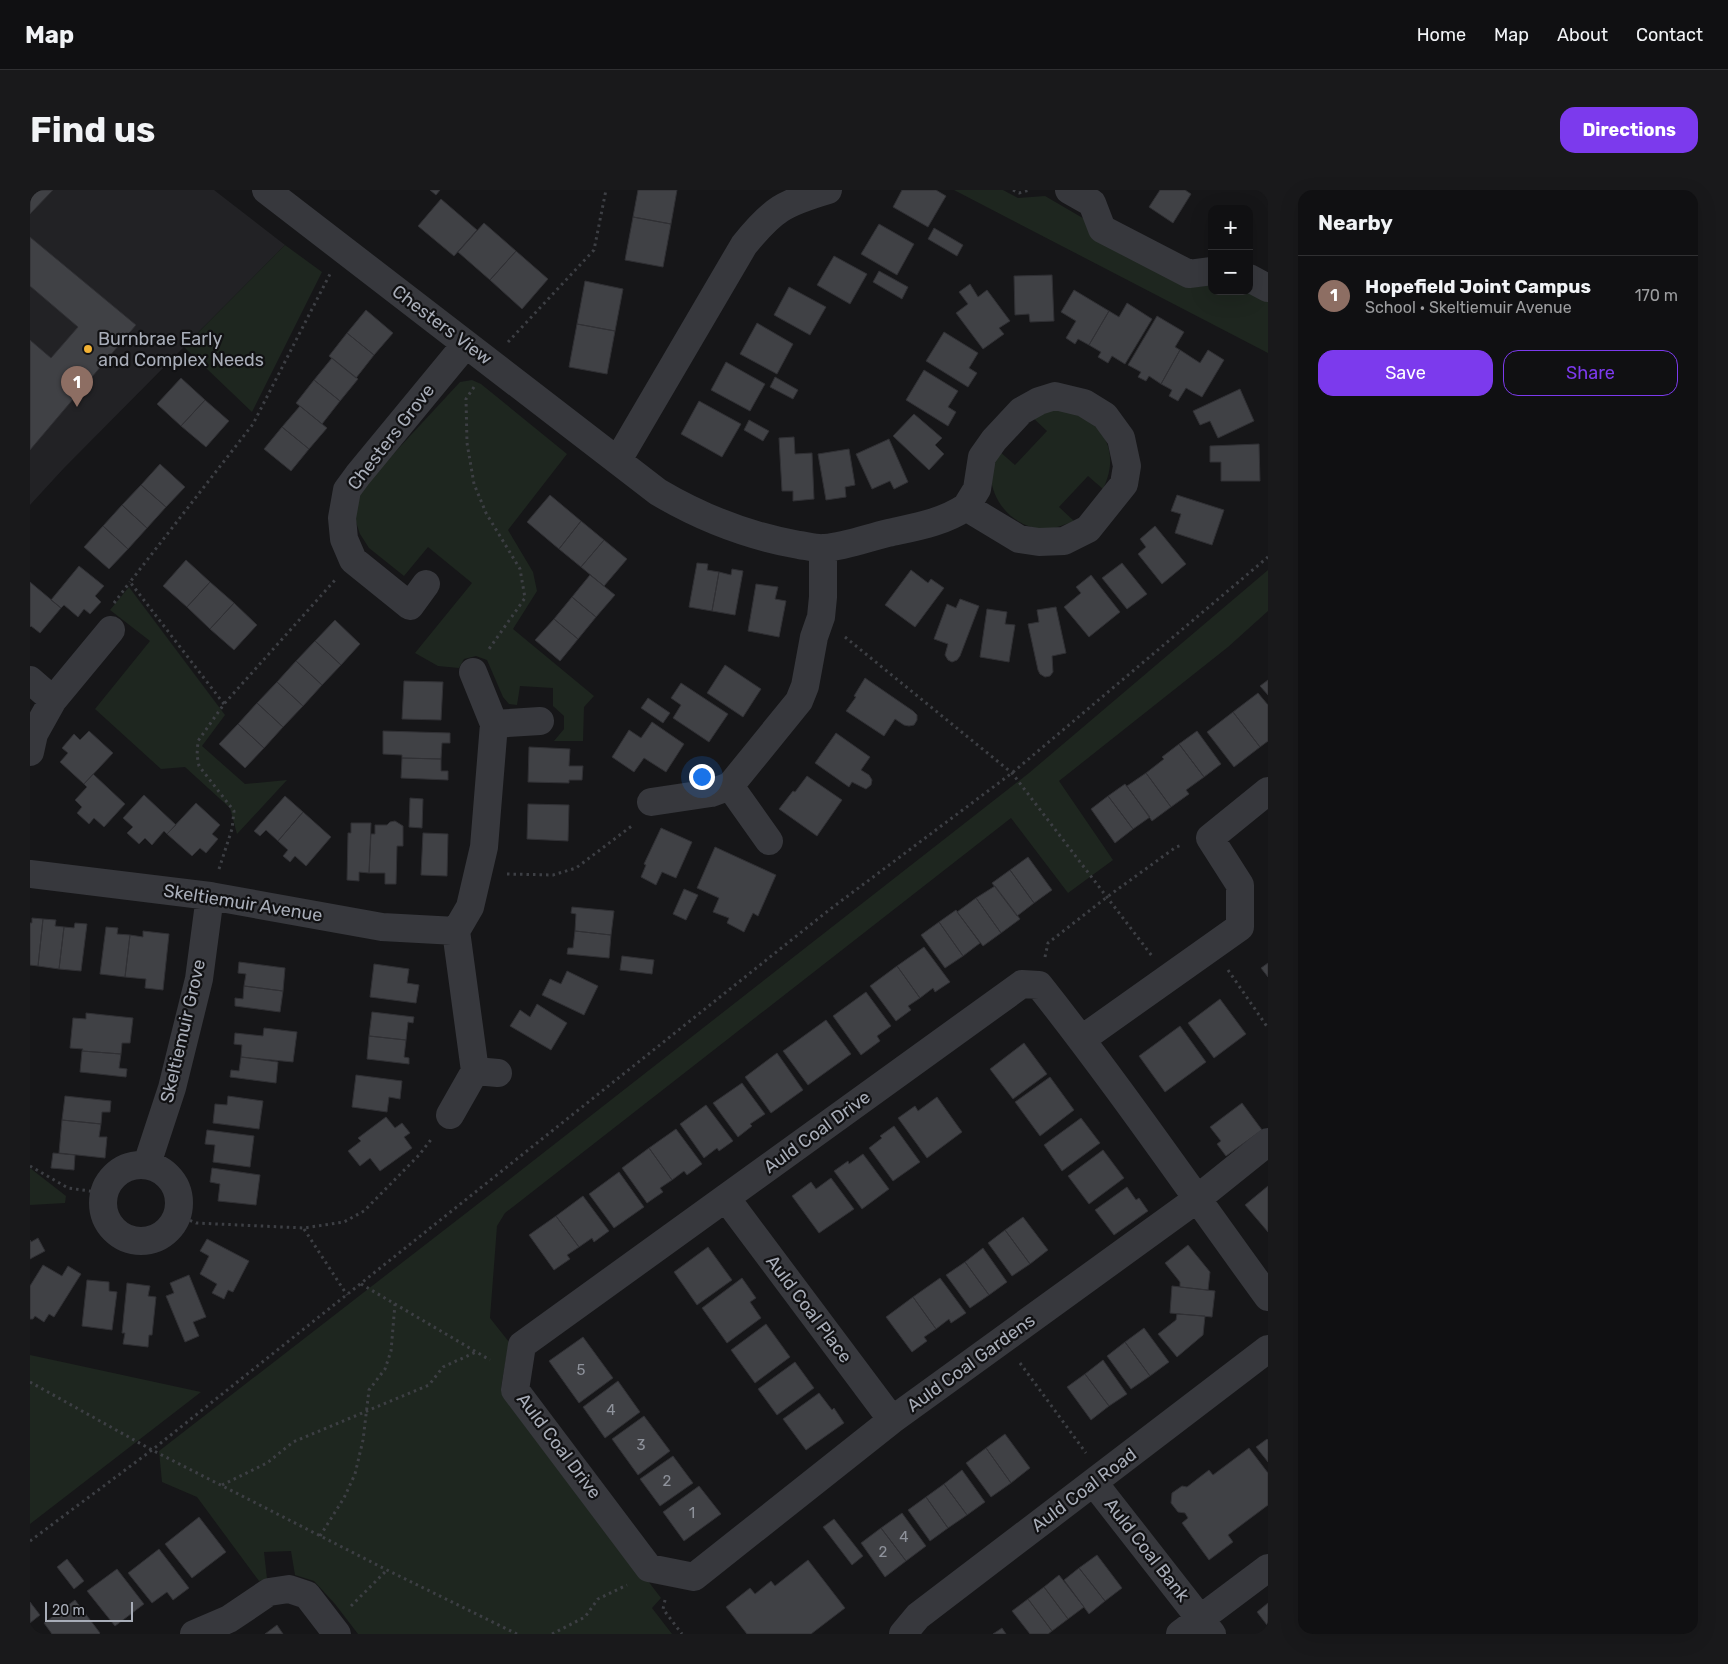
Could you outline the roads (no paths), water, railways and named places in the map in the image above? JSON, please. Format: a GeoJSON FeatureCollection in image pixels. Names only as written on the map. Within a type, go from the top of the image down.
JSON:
{"type":"FeatureCollection","features":[{"type":"Feature","properties":{"kind":"street","name":"Chesters View"},"geometry":{"type":"LineString","coordinates":[[266,190],[658,492],[710,520],[783,542],[823,548],[852,544],[888,533],[915,528],[953,516],[966,507]]}},
{"type":"Feature","properties":{"kind":"street"},"geometry":{"type":"LineString","coordinates":[[618,460],[744,245],[762,222],[771,199],[803,197],[828,190]]}},
{"type":"Feature","properties":{"kind":"street"},"geometry":{"type":"LineString","coordinates":[[1087,194],[1102,229],[1189,274],[1208,272]]}},
{"type":"Feature","properties":{"kind":"street"},"geometry":{"type":"LineString","coordinates":[[1253,280],[1268,288]]}},
{"type":"Feature","properties":{"kind":"street","name":"Chesters Grove"},"geometry":{"type":"LineString","coordinates":[[426,584],[410,606],[353,560],[344,539],[342,518],[347,490],[466,344]]}},
{"type":"Feature","properties":{"kind":"street"},"geometry":{"type":"LineString","coordinates":[[1055,396],[1084,403],[1105,416],[1121,438],[1127,466],[1124,484],[1088,529],[1064,540],[1039,542],[1018,539],[966,507],[977,489],[982,457],[994,440],[1021,411],[1039,401],[1055,396]]}},
{"type":"Feature","properties":{"kind":"street"},"geometry":{"type":"LineString","coordinates":[[651,802],[711,793],[730,786],[799,701],[805,686],[814,637],[821,617],[823,548]]}},
{"type":"Feature","properties":{"kind":"street"},"geometry":{"type":"LineString","coordinates":[[30,752],[34,734],[53,700],[111,630]]}},
{"type":"Feature","properties":{"kind":"street"},"geometry":{"type":"LineString","coordinates":[[450,1115],[487,1072],[456,931],[470,907],[484,847],[494,724],[473,672]]}},
{"type":"Feature","properties":{"kind":"street"},"geometry":{"type":"LineString","coordinates":[[30,680],[53,700]]}},
{"type":"Feature","properties":{"kind":"street"},"geometry":{"type":"LineString","coordinates":[[494,724],[540,721]]}},
{"type":"Feature","properties":{"kind":"street"},"geometry":{"type":"LineString","coordinates":[[730,786],[769,841]]}},
{"type":"Feature","properties":{"kind":"street"},"geometry":{"type":"LineString","coordinates":[[1268,791],[1210,838],[1240,885],[1240,927],[1082,1039],[1268,1297]]}},
{"type":"Feature","properties":{"kind":"street","name":"Skeltiemuir Avenue"},"geometry":{"type":"LineString","coordinates":[[30,874],[210,896],[382,927],[456,931]]}},
{"type":"Feature","properties":{"kind":"street","name":"Skeltiemuir Grove"},"geometry":{"type":"LineString","coordinates":[[147,1164],[172,1088],[199,979],[210,896]]}},
{"type":"Feature","properties":{"kind":"street","name":"Auld Coal Drive"},"geometry":{"type":"LineString","coordinates":[[666,1572],[649,1568],[516,1390],[522,1345],[1022,984],[1039,985],[1082,1039]]}},
{"type":"Feature","properties":{"kind":"street","name":"Auld Coal Gardens"},"geometry":{"type":"LineString","coordinates":[[666,1572],[694,1578],[892,1420],[1197,1199],[1268,1142]]}},
{"type":"Feature","properties":{"kind":"street"},"geometry":{"type":"LineString","coordinates":[[135,1164],[147,1164],[160,1169],[174,1183],[180,1202],[178,1215],[172,1226],[152,1240],[126,1239],[116,1232],[108,1222],[103,1211],[102,1198],[113,1176],[123,1168],[135,1164]]}},
{"type":"Feature","properties":{"kind":"street","name":"Auld Coal Place"},"geometry":{"type":"LineString","coordinates":[[726,1198],[892,1420]]}},
{"type":"Feature","properties":{"kind":"street","name":"Auld Coal Road"},"geometry":{"type":"LineString","coordinates":[[903,1634],[918,1616],[1268,1350]]}},
{"type":"Feature","properties":{"kind":"street","name":"Auld Coal Bank"},"geometry":{"type":"LineString","coordinates":[[1094,1483],[1197,1629],[1268,1568]]}},
{"type":"Feature","properties":{"kind":"street"},"geometry":{"type":"LineString","coordinates":[[194,1634],[229,1619],[269,1592],[289,1589],[307,1595],[335,1630]]}},
{"type":"Feature","properties":{"kind":"place","name":"Burnbrae Early and Complex Needs"},"geometry":{"type":"Point","coordinates":[88,349]}},
{"type":"Feature","properties":{"kind":"place","name":"Hopefield Joint Campus"},"geometry":{"type":"Point","coordinates":[77,407]}}]}
